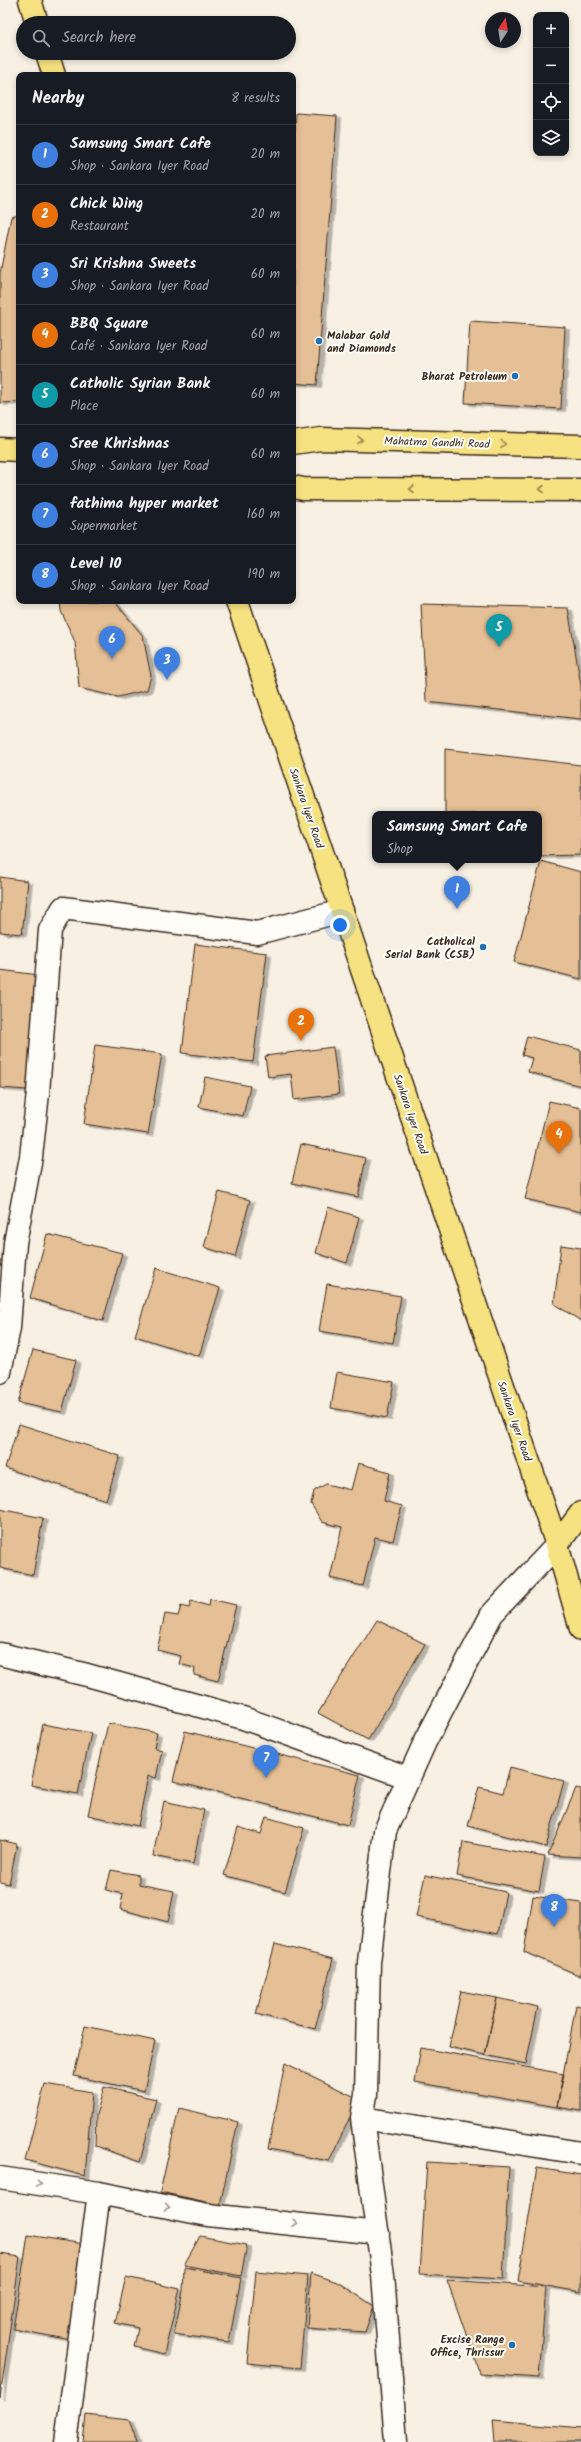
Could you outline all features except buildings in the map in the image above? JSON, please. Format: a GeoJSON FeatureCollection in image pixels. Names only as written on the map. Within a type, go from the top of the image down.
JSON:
{"type":"FeatureCollection","features":[{"type":"Feature","properties":{"kind":"main road"},"geometry":{"type":"LineString","coordinates":[[30,0],[35,16]]}},
{"type":"Feature","properties":{"kind":"main road"},"geometry":{"type":"LineString","coordinates":[[49,60],[53,72]]}},
{"type":"Feature","properties":{"kind":"main road","name":"Mahatma Gandhi Road"},"geometry":{"type":"LineString","coordinates":[[296,443],[320,439],[581,446]]}},
{"type":"Feature","properties":{"kind":"main road"},"geometry":{"type":"LineString","coordinates":[[0,449],[16,450]]}},
{"type":"Feature","properties":{"kind":"main road"},"geometry":{"type":"LineString","coordinates":[[296,488],[303,489],[581,490]]}},
{"type":"Feature","properties":{"kind":"main road","name":"Sankara Iyer Road"},"geometry":{"type":"LineString","coordinates":[[238,604],[557,1546],[581,1629]]}},
{"type":"Feature","properties":{"kind":"main road"},"geometry":{"type":"LineString","coordinates":[[557,1546],[581,1513]]}},
{"type":"Feature","properties":{"kind":"street"},"geometry":{"type":"LineString","coordinates":[[0,1372],[9,1328],[15,1243],[31,1157],[37,1107],[50,930],[63,908],[257,933],[342,911]]}},
{"type":"Feature","properties":{"kind":"street"},"geometry":{"type":"LineString","coordinates":[[396,2442],[383,2275],[362,2118],[366,2095],[369,1962],[385,1831],[426,1742],[492,1614],[557,1546]]}},
{"type":"Feature","properties":{"kind":"street"},"geometry":{"type":"LineString","coordinates":[[0,1654],[243,1718],[409,1778]]}},
{"type":"Feature","properties":{"kind":"street"},"geometry":{"type":"LineString","coordinates":[[362,2118],[581,2153]]}},
{"type":"Feature","properties":{"kind":"street"},"geometry":{"type":"LineString","coordinates":[[0,2178],[99,2194],[208,2215],[378,2233]]}},
{"type":"Feature","properties":{"kind":"street"},"geometry":{"type":"LineString","coordinates":[[66,2442],[99,2194]]}},
{"type":"Feature","properties":{"kind":"place","name":"Malabar Gold and Diamonds"},"geometry":{"type":"Point","coordinates":[319,341]}},
{"type":"Feature","properties":{"kind":"place","name":"Bharat Petroleum"},"geometry":{"type":"Point","coordinates":[515,376]}},
{"type":"Feature","properties":{"kind":"place","name":"Catholic Syrian Bank"},"geometry":{"type":"Point","coordinates":[499,647]}},
{"type":"Feature","properties":{"kind":"place","name":"Sree Khrishnas"},"geometry":{"type":"Point","coordinates":[112,659]}},
{"type":"Feature","properties":{"kind":"place","name":"Sri Krishna Sweets"},"geometry":{"type":"Point","coordinates":[167,680]}},
{"type":"Feature","properties":{"kind":"place","name":"Samsung Smart Cafe"},"geometry":{"type":"Point","coordinates":[457,909]}},
{"type":"Feature","properties":{"kind":"place","name":"Catholical Serial Bank (CSB)"},"geometry":{"type":"Point","coordinates":[483,947]}},
{"type":"Feature","properties":{"kind":"place","name":"Chick Wing"},"geometry":{"type":"Point","coordinates":[301,1041]}},
{"type":"Feature","properties":{"kind":"place","name":"BBQ Square"},"geometry":{"type":"Point","coordinates":[559,1154]}},
{"type":"Feature","properties":{"kind":"place","name":"fathima hyper market"},"geometry":{"type":"Point","coordinates":[266,1778]}},
{"type":"Feature","properties":{"kind":"place","name":"Level 10"},"geometry":{"type":"Point","coordinates":[554,1927]}},
{"type":"Feature","properties":{"kind":"place","name":"Excise Range Office, Thrissur"},"geometry":{"type":"Point","coordinates":[512,2345]}}]}
